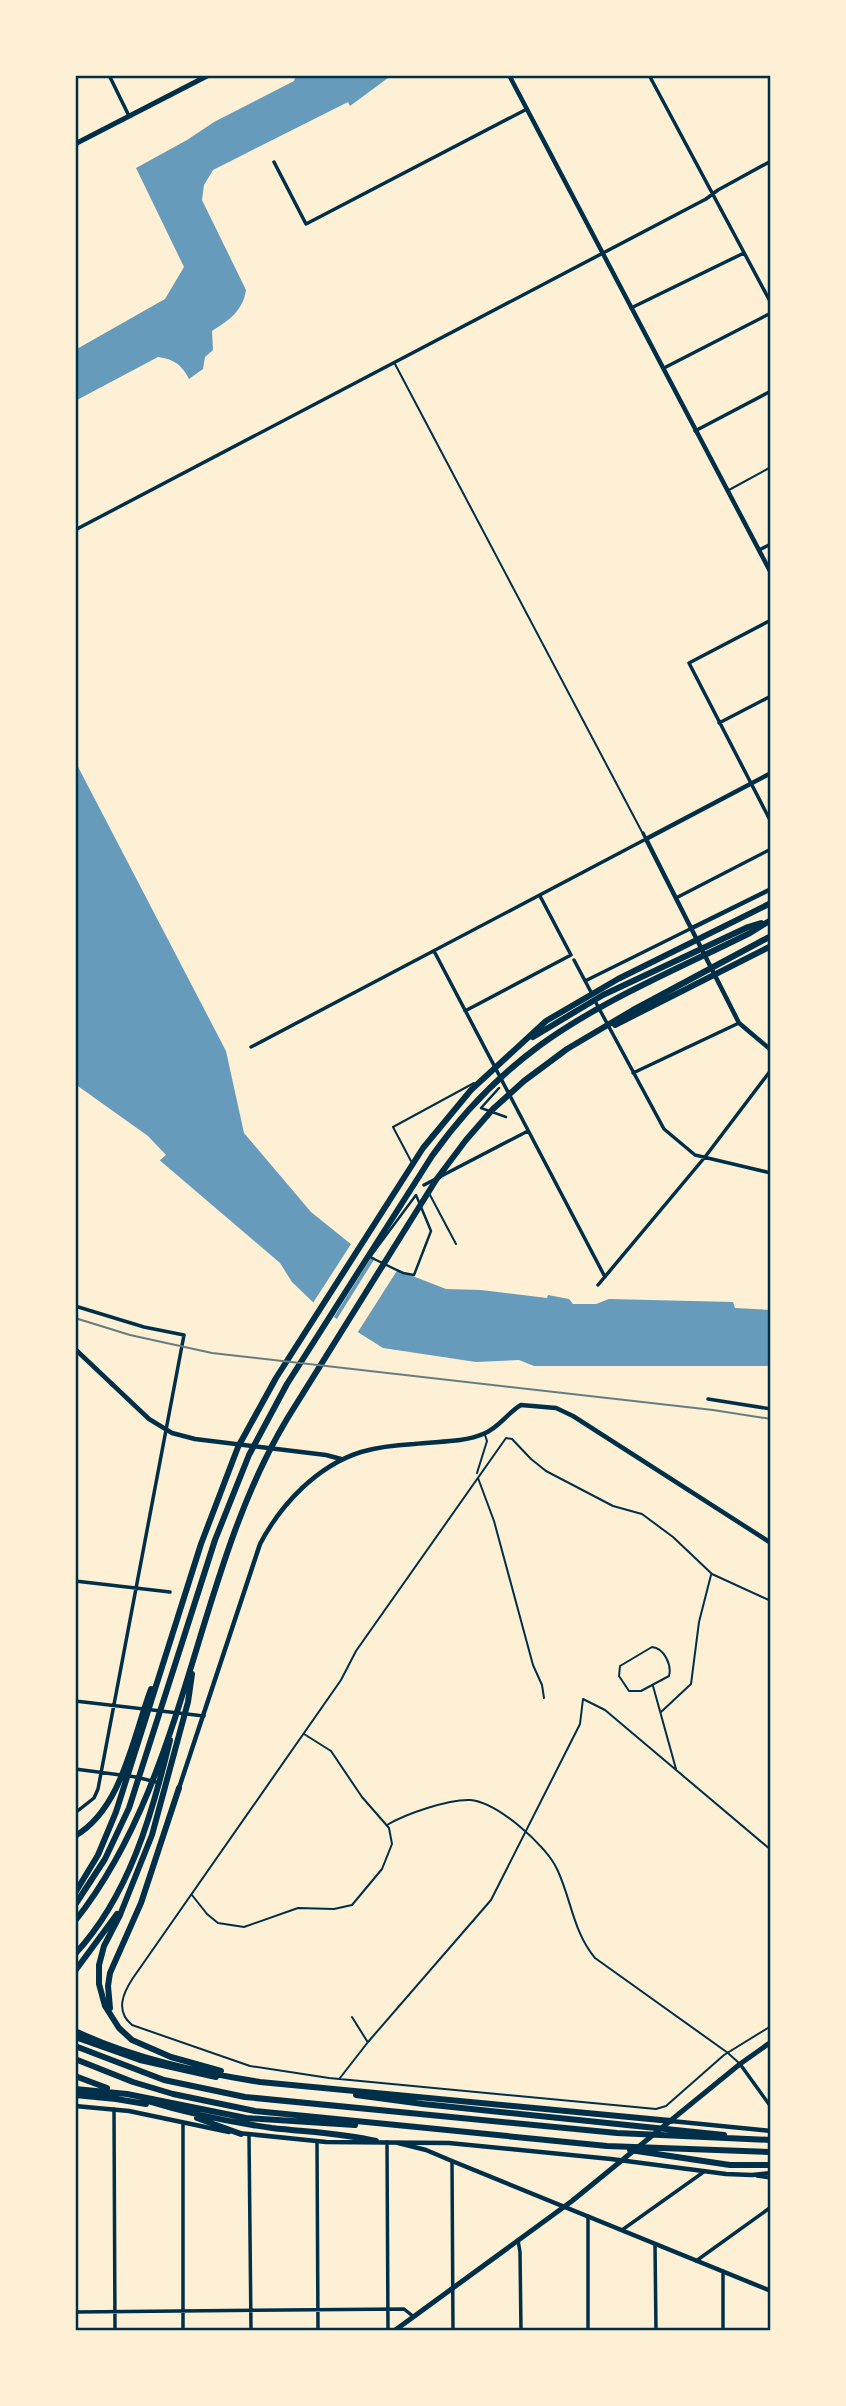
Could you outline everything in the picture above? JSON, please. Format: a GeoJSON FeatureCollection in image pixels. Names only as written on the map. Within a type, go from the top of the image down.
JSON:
{"type":"FeatureCollection","features":[{"type":"Feature","properties":{"kind":"highway"},"geometry":{"type":"LineString","coordinates":[[75,1893],[104,1843],[218,1496],[244,1435],[276,1378],[429,1139],[471,1090],[555,1015],[618,979],[771,903]]}},
{"type":"Feature","properties":{"kind":"highway"},"geometry":{"type":"LineString","coordinates":[[75,1905],[110,1850],[135,1790],[224,1513],[249,1455],[287,1384],[421,1172],[463,1116],[505,1073],[538,1047],[580,1019],[748,927],[771,920]]}},
{"type":"Feature","properties":{"kind":"highway"},"geometry":{"type":"LineString","coordinates":[[701,978],[724,961],[771,936]]}},
{"type":"Feature","properties":{"kind":"highway"},"geometry":{"type":"LineString","coordinates":[[75,1954],[99,1924],[123,1883],[136,1853],[151,1792],[234,1533],[267,1455],[422,1201],[459,1149],[493,1109],[541,1067],[584,1038],[701,978],[728,968],[771,946]]}},
{"type":"Feature","properties":{"kind":"highway"},"geometry":{"type":"LineString","coordinates":[[523,1043],[621,986],[690,959]]}},
{"type":"Feature","properties":{"kind":"highway"},"geometry":{"type":"LineString","coordinates":[[193,1660],[188,1702],[148,1845],[99,1965],[100,1991],[112,2017],[127,2036],[144,2047],[239,2078]]}},
{"type":"Feature","properties":{"kind":"highway"},"geometry":{"type":"LineString","coordinates":[[75,1836],[100,1816],[120,1788]]}},
{"type":"Feature","properties":{"kind":"highway"},"geometry":{"type":"LineString","coordinates":[[112,2017],[108,1992],[110,1973],[141,1903],[179,1788]]}},
{"type":"Feature","properties":{"kind":"highway"},"geometry":{"type":"LineString","coordinates":[[75,1922],[118,1857],[151,1792]]}},
{"type":"Feature","properties":{"kind":"highway"},"geometry":{"type":"LineString","coordinates":[[75,1971],[110,1925],[128,1894]]}},
{"type":"Feature","properties":{"kind":"highway"},"geometry":{"type":"LineString","coordinates":[[75,2031],[142,2056],[239,2078]]}},
{"type":"Feature","properties":{"kind":"highway"},"geometry":{"type":"LineString","coordinates":[[75,2037],[127,2056],[208,2077],[668,2123]]}},
{"type":"Feature","properties":{"kind":"highway"},"geometry":{"type":"LineString","coordinates":[[75,2046],[164,2080],[245,2097],[617,2133],[771,2140]]}},
{"type":"Feature","properties":{"kind":"highway"},"geometry":{"type":"LineString","coordinates":[[75,2059],[133,2082],[213,2104],[265,2112],[607,2146],[771,2152]]}},
{"type":"Feature","properties":{"kind":"highway"},"geometry":{"type":"LineString","coordinates":[[75,2076],[177,2110],[288,2130],[352,2135],[376,2141]]}},
{"type":"Feature","properties":{"kind":"highway"},"geometry":{"type":"LineString","coordinates":[[75,2086],[142,2096],[246,2118],[327,2125],[388,2126]]}},
{"type":"Feature","properties":{"kind":"highway"},"geometry":{"type":"LineString","coordinates":[[333,2090],[371,2098],[702,2131],[750,2139]]}},
{"type":"Feature","properties":{"kind":"highway"},"geometry":{"type":"LineString","coordinates":[[75,2095],[139,2102],[219,2124],[244,2134]]}},
{"type":"Feature","properties":{"kind":"highway"},"geometry":{"type":"LineString","coordinates":[[607,2146],[730,2165],[771,2165]]}},
{"type":"Feature","properties":{"kind":"main road"},"geometry":{"type":"LineString","coordinates":[[509,75],[771,573]]}},
{"type":"Feature","properties":{"kind":"main road"},"geometry":{"type":"LineString","coordinates":[[75,144],[204,76]]}},
{"type":"Feature","properties":{"kind":"main road"},"geometry":{"type":"LineString","coordinates":[[771,773],[644,836],[739,1023],[771,1050]]}},
{"type":"Feature","properties":{"kind":"main road"},"geometry":{"type":"LineString","coordinates":[[692,928],[771,889]]}},
{"type":"Feature","properties":{"kind":"main road"},"geometry":{"type":"LineString","coordinates":[[75,1349],[149,1419],[166,1430],[190,1438],[326,1455],[342,1460]]}},
{"type":"Feature","properties":{"kind":"main road"},"geometry":{"type":"LineString","coordinates":[[179,1788],[254,1558],[267,1531],[295,1494],[342,1460],[381,1447],[462,1439],[484,1434],[497,1427],[511,1412],[523,1405],[556,1408],[771,1543]]}},
{"type":"Feature","properties":{"kind":"main road"},"geometry":{"type":"LineString","coordinates":[[394,2331],[564,2206],[771,2042]]}},
{"type":"Feature","properties":{"kind":"main road"},"geometry":{"type":"LineString","coordinates":[[75,2106],[114,2109],[244,2134],[317,2141],[449,2143],[625,2158],[705,2171],[752,2175],[771,2173]]}},
{"type":"Feature","properties":{"kind":"main road"},"geometry":{"type":"LineString","coordinates":[[668,2123],[771,2131]]}},
{"type":"Feature","properties":{"kind":"main road"},"geometry":{"type":"LineString","coordinates":[[396,2143],[426,2150],[771,2291]]}},
{"type":"Feature","properties":{"kind":"street"},"geometry":{"type":"LineString","coordinates":[[108,75],[129,116]]}},
{"type":"Feature","properties":{"kind":"street"},"geometry":{"type":"LineString","coordinates":[[649,75],[771,303]]}},
{"type":"Feature","properties":{"kind":"street"},"geometry":{"type":"LineString","coordinates":[[274,162],[306,224],[527,109]]}},
{"type":"Feature","properties":{"kind":"street"},"geometry":{"type":"LineString","coordinates":[[75,530],[602,253],[771,161]]}},
{"type":"Feature","properties":{"kind":"street"},"geometry":{"type":"LineString","coordinates":[[631,308],[744,253]]}},
{"type":"Feature","properties":{"kind":"street"},"geometry":{"type":"LineString","coordinates":[[663,369],[771,313]]}},
{"type":"Feature","properties":{"kind":"street"},"geometry":{"type":"LineString","coordinates":[[695,431],[771,391]]}},
{"type":"Feature","properties":{"kind":"street"},"geometry":{"type":"LineString","coordinates":[[759,550],[771,544]]}},
{"type":"Feature","properties":{"kind":"street"},"geometry":{"type":"LineString","coordinates":[[771,620],[689,663],[771,822]]}},
{"type":"Feature","properties":{"kind":"street"},"geometry":{"type":"LineString","coordinates":[[719,723],[771,696]]}},
{"type":"Feature","properties":{"kind":"street"},"geometry":{"type":"LineString","coordinates":[[251,1047],[539,895],[644,836]]}},
{"type":"Feature","properties":{"kind":"street"},"geometry":{"type":"LineString","coordinates":[[676,898],[771,849]]}},
{"type":"Feature","properties":{"kind":"street"},"geometry":{"type":"LineString","coordinates":[[465,1011],[571,955],[539,895]]}},
{"type":"Feature","properties":{"kind":"street"},"geometry":{"type":"LineString","coordinates":[[585,981],[692,928]]}},
{"type":"Feature","properties":{"kind":"street"},"geometry":{"type":"LineString","coordinates":[[434,951],[605,1277]]}},
{"type":"Feature","properties":{"kind":"street"},"geometry":{"type":"LineString","coordinates":[[574,960],[664,1129],[695,1155],[771,1172]]}},
{"type":"Feature","properties":{"kind":"street"},"geometry":{"type":"LineString","coordinates":[[633,1073],[739,1023]]}},
{"type":"Feature","properties":{"kind":"street"},"geometry":{"type":"LineString","coordinates":[[598,1285],[705,1157],[771,1070]]}},
{"type":"Feature","properties":{"kind":"street"},"geometry":{"type":"LineString","coordinates":[[474,1083],[496,1071]]}},
{"type":"Feature","properties":{"kind":"street"},"geometry":{"type":"LineString","coordinates":[[499,1088],[481,1108],[506,1117]]}},
{"type":"Feature","properties":{"kind":"street"},"geometry":{"type":"LineString","coordinates":[[424,1185],[528,1131]]}},
{"type":"Feature","properties":{"kind":"street"},"geometry":{"type":"LineString","coordinates":[[416,1195],[431,1231],[414,1275],[403,1273],[370,1257],[416,1195]]}},
{"type":"Feature","properties":{"kind":"street"},"geometry":{"type":"LineString","coordinates":[[75,1306],[145,1327],[184,1335],[96,1795],[75,1813]]}},
{"type":"Feature","properties":{"kind":"street"},"geometry":{"type":"LineString","coordinates":[[708,1399],[771,1409]]}},
{"type":"Feature","properties":{"kind":"street"},"geometry":{"type":"LineString","coordinates":[[75,1581],[170,1592]]}},
{"type":"Feature","properties":{"kind":"street"},"geometry":{"type":"LineString","coordinates":[[75,1702],[204,1716]]}},
{"type":"Feature","properties":{"kind":"street"},"geometry":{"type":"LineString","coordinates":[[75,1769],[135,1777],[179,1788]]}},
{"type":"Feature","properties":{"kind":"street"},"geometry":{"type":"LineString","coordinates":[[740,2064],[771,2107]]}},
{"type":"Feature","properties":{"kind":"street"},"geometry":{"type":"LineString","coordinates":[[114,2109],[115,2331]]}},
{"type":"Feature","properties":{"kind":"street"},"geometry":{"type":"LineString","coordinates":[[183,2123],[183,2331]]}},
{"type":"Feature","properties":{"kind":"street"},"geometry":{"type":"LineString","coordinates":[[244,2134],[251,2331]]}},
{"type":"Feature","properties":{"kind":"street"},"geometry":{"type":"LineString","coordinates":[[317,2141],[318,2331]]}},
{"type":"Feature","properties":{"kind":"street"},"geometry":{"type":"LineString","coordinates":[[387,2142],[388,2331]]}},
{"type":"Feature","properties":{"kind":"street"},"geometry":{"type":"LineString","coordinates":[[452,2161],[453,2331]]}},
{"type":"Feature","properties":{"kind":"street"},"geometry":{"type":"LineString","coordinates":[[622,2230],[705,2171]]}},
{"type":"Feature","properties":{"kind":"street"},"geometry":{"type":"LineString","coordinates":[[752,2175],[771,2178]]}},
{"type":"Feature","properties":{"kind":"street"},"geometry":{"type":"LineString","coordinates":[[696,2261],[771,2207]]}},
{"type":"Feature","properties":{"kind":"street"},"geometry":{"type":"LineString","coordinates":[[588,2216],[588,2331]]}},
{"type":"Feature","properties":{"kind":"street"},"geometry":{"type":"LineString","coordinates":[[518,2240],[520,2331]]}},
{"type":"Feature","properties":{"kind":"street"},"geometry":{"type":"LineString","coordinates":[[654,2244],[656,2331]]}},
{"type":"Feature","properties":{"kind":"street"},"geometry":{"type":"LineString","coordinates":[[723,2272],[723,2331]]}},
{"type":"Feature","properties":{"kind":"street"},"geometry":{"type":"LineString","coordinates":[[75,2312],[405,2309],[414,2317]]}},
{"type":"Feature","properties":{"kind":"lane"},"geometry":{"type":"LineString","coordinates":[[394,363],[644,836]]}},
{"type":"Feature","properties":{"kind":"lane"},"geometry":{"type":"LineString","coordinates":[[727,491],[771,467]]}},
{"type":"Feature","properties":{"kind":"lane"},"geometry":{"type":"LineString","coordinates":[[456,1244],[393,1127],[474,1083]]}},
{"type":"Feature","properties":{"kind":"lane"},"geometry":{"type":"LineString","coordinates":[[484,1434],[486,1441],[477,1476],[494,1521],[544,1698]]}},
{"type":"Feature","properties":{"kind":"lane"},"geometry":{"type":"LineString","coordinates":[[771,1601],[712,1574],[648,1517],[636,1510],[621,1509],[539,1466],[512,1438],[507,1437],[477,1476],[353,1656],[341,1680],[304,1734],[133,1978],[125,1993],[122,2007],[126,2020],[132,2025],[243,2064],[339,2079],[659,2109],[728,2053],[771,2026]]}},
{"type":"Feature","properties":{"kind":"lane"},"geometry":{"type":"LineString","coordinates":[[662,1712],[691,1684],[699,1622],[712,1574]]}},
{"type":"Feature","properties":{"kind":"lane"},"geometry":{"type":"LineString","coordinates":[[654,1647],[661,1651],[670,1672],[666,1678],[653,1685],[638,1692],[629,1691],[618,1671],[624,1662],[654,1647]]}},
{"type":"Feature","properties":{"kind":"lane"},"geometry":{"type":"LineString","coordinates":[[653,1685],[677,1770]]}},
{"type":"Feature","properties":{"kind":"lane"},"geometry":{"type":"LineString","coordinates":[[339,2079],[491,1900],[580,1724],[583,1699],[605,1710],[771,1850]]}},
{"type":"Feature","properties":{"kind":"lane"},"geometry":{"type":"LineString","coordinates":[[192,1894],[211,1917],[231,1926],[248,1926],[298,1908],[338,1909],[355,1903],[379,1874],[389,1855],[393,1838],[387,1825],[362,1797],[331,1751],[304,1734]]}},
{"type":"Feature","properties":{"kind":"lane"},"geometry":{"type":"LineString","coordinates":[[387,1825],[410,1814],[469,1800],[489,1808],[526,1831],[552,1859],[580,1935],[595,1958],[740,2064]]}},
{"type":"Feature","properties":{"kind":"lane"},"geometry":{"type":"LineString","coordinates":[[352,2017],[368,2042]]}},
{"type":"Feature","properties":{"kind":"water"},"geometry":{"type":"Polygon","coordinates":[[[296,75],[392,75],[350,106],[348,102],[213,170],[204,185],[202,200],[246,290],[238,310],[212,331],[213,350],[205,357],[203,369],[189,379],[177,364],[158,357],[75,401],[75,350],[165,299],[184,267],[136,168],[214,122],[294,81],[296,75]]]}},
{"type":"Feature","properties":{"kind":"water"},"geometry":{"type":"Polygon","coordinates":[[[75,761],[226,1051],[244,1133],[311,1212],[357,1249],[446,1289],[481,1290],[547,1298],[548,1295],[569,1299],[573,1304],[596,1304],[609,1299],[733,1302],[735,1308],[771,1310],[771,1366],[534,1366],[519,1360],[476,1362],[383,1348],[318,1307],[292,1282],[280,1263],[75,1088],[75,761]]]}},
{"type":"Feature","properties":{"kind":"pier"},"geometry":{"type":"Polygon","coordinates":[[[75,1084],[148,1136],[166,1155],[159,1161],[75,1089],[75,1084]]]}},
{"type":"Feature","properties":{"kind":"pier"},"geometry":{"type":"Polygon","coordinates":[[[353,1241],[374,1253],[332,1320],[311,1306],[353,1241]]]}},
{"type":"Feature","properties":{"kind":"pier"},"geometry":{"type":"Polygon","coordinates":[[[377,1255],[400,1266],[356,1335],[335,1322],[377,1255]]]}},
{"type":"Feature","properties":{"kind":"railway"},"geometry":{"type":"LineString","coordinates":[[75,1318],[130,1335],[212,1353],[713,1410],[771,1419]]}}]}
